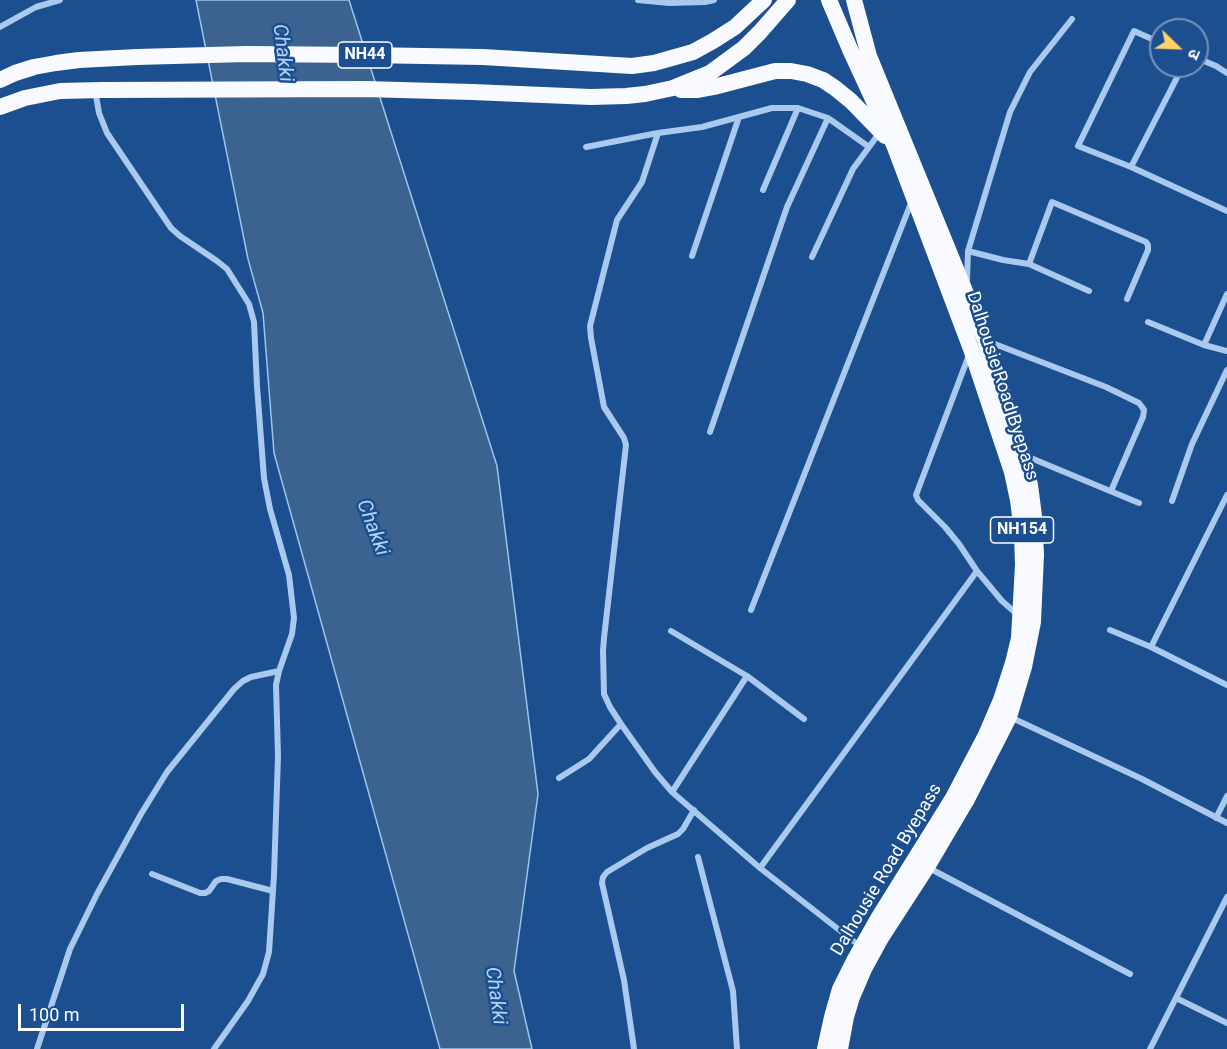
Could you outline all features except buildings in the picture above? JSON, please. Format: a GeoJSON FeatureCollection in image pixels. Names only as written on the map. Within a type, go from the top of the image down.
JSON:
{"type":"FeatureCollection","features":[{"type":"Feature","properties":{"kind":"highway","name":"NH44"},"geometry":{"type":"LineString","coordinates":[[0,80],[34,67],[79,60],[246,54],[483,57],[632,66],[654,63],[693,52],[735,27],[764,0]]}},
{"type":"Feature","properties":{"kind":"highway","name":"NH44"},"geometry":{"type":"LineString","coordinates":[[0,107],[25,98],[60,91],[136,89],[365,89],[591,98],[636,95],[673,88],[710,73],[744,48],[788,0]]}},
{"type":"Feature","properties":{"kind":"highway","name":"Dalhousie Road Byepass"},"geometry":{"type":"LineString","coordinates":[[825,1049],[840,989],[861,947],[953,798],[986,735],[1001,700],[1013,663],[1021,618],[1023,565],[1018,500],[978,344],[913,197],[894,145],[829,0]]}},
{"type":"Feature","properties":{"kind":"highway","name":"NH154"},"geometry":{"type":"LineString","coordinates":[[840,1049],[852,997],[864,969],[966,801],[1009,717],[1024,667],[1033,622],[1036,555],[1030,485],[1022,454],[978,344],[966,293],[869,56],[854,0]]}},
{"type":"Feature","properties":{"kind":"highway"},"geometry":{"type":"LineString","coordinates":[[673,88],[698,90],[775,71],[799,72],[823,80],[835,88],[894,145]]}},
{"type":"Feature","properties":{"kind":"street"},"geometry":{"type":"LineString","coordinates":[[0,27],[36,7],[60,0]]}},
{"type":"Feature","properties":{"kind":"street"},"geometry":{"type":"LineString","coordinates":[[638,0],[705,2],[714,0]]}},
{"type":"Feature","properties":{"kind":"street"},"geometry":{"type":"LineString","coordinates":[[966,293],[968,251],[1010,112],[1030,72],[1072,19]]}},
{"type":"Feature","properties":{"kind":"street"},"geometry":{"type":"LineString","coordinates":[[1149,38],[1134,31],[1078,146],[1131,167],[1227,211]]}},
{"type":"Feature","properties":{"kind":"street"},"geometry":{"type":"LineString","coordinates":[[1209,63],[1227,73]]}},
{"type":"Feature","properties":{"kind":"street"},"geometry":{"type":"LineString","coordinates":[[1131,167],[1177,78]]}},
{"type":"Feature","properties":{"kind":"street"},"geometry":{"type":"LineString","coordinates":[[95,90],[99,112],[107,133],[171,228],[227,269],[249,304],[254,322],[264,478],[270,509],[289,575],[294,618],[292,634],[276,685],[278,756],[269,952],[263,974],[248,1001],[213,1049]]}},
{"type":"Feature","properties":{"kind":"street"},"geometry":{"type":"LineString","coordinates":[[586,147],[702,127],[772,108],[798,108],[828,118],[869,147]]}},
{"type":"Feature","properties":{"kind":"street"},"geometry":{"type":"LineString","coordinates":[[763,190],[798,108]]}},
{"type":"Feature","properties":{"kind":"street"},"geometry":{"type":"LineString","coordinates":[[692,256],[739,117]]}},
{"type":"Feature","properties":{"kind":"street"},"geometry":{"type":"LineString","coordinates":[[710,432],[787,207],[828,118]]}},
{"type":"Feature","properties":{"kind":"street"},"geometry":{"type":"LineString","coordinates":[[812,257],[853,169],[881,131]]}},
{"type":"Feature","properties":{"kind":"street"},"geometry":{"type":"LineString","coordinates":[[658,133],[642,182],[616,220],[590,326],[604,407],[626,445],[603,651],[604,694],[621,724],[672,792],[760,868],[861,947]]}},
{"type":"Feature","properties":{"kind":"street"},"geometry":{"type":"LineString","coordinates":[[751,610],[913,197]]}},
{"type":"Feature","properties":{"kind":"street"},"geometry":{"type":"LineString","coordinates":[[1029,264],[1052,202],[1146,242],[1148,250],[1127,299]]}},
{"type":"Feature","properties":{"kind":"street"},"geometry":{"type":"LineString","coordinates":[[968,251],[1029,264],[1089,291]]}},
{"type":"Feature","properties":{"kind":"street"},"geometry":{"type":"LineString","coordinates":[[1204,345],[1227,294]]}},
{"type":"Feature","properties":{"kind":"street"},"geometry":{"type":"LineString","coordinates":[[1148,322],[1204,345],[1227,351]]}},
{"type":"Feature","properties":{"kind":"street"},"geometry":{"type":"LineString","coordinates":[[1021,618],[1002,602],[977,572],[959,544],[916,495],[978,344],[1106,387],[1139,403],[1144,410],[1143,417],[1111,491]]}},
{"type":"Feature","properties":{"kind":"street"},"geometry":{"type":"LineString","coordinates":[[1172,501],[1192,444],[1227,370]]}},
{"type":"Feature","properties":{"kind":"street"},"geometry":{"type":"LineString","coordinates":[[1022,454],[1139,503]]}},
{"type":"Feature","properties":{"kind":"street"},"geometry":{"type":"LineString","coordinates":[[1151,647],[1227,495]]}},
{"type":"Feature","properties":{"kind":"street"},"geometry":{"type":"LineString","coordinates":[[760,868],[977,572]]}},
{"type":"Feature","properties":{"kind":"street"},"geometry":{"type":"LineString","coordinates":[[1110,630],[1151,647],[1227,685]]}},
{"type":"Feature","properties":{"kind":"street"},"geometry":{"type":"LineString","coordinates":[[671,631],[747,676],[804,719]]}},
{"type":"Feature","properties":{"kind":"street"},"geometry":{"type":"LineString","coordinates":[[37,1049],[70,949],[97,894],[167,772],[234,689],[251,677],[279,671]]}},
{"type":"Feature","properties":{"kind":"street"},"geometry":{"type":"LineString","coordinates":[[672,792],[747,676]]}},
{"type":"Feature","properties":{"kind":"street"},"geometry":{"type":"LineString","coordinates":[[1009,717],[1142,779],[1227,823]]}},
{"type":"Feature","properties":{"kind":"street"},"geometry":{"type":"LineString","coordinates":[[559,778],[589,759],[621,724]]}},
{"type":"Feature","properties":{"kind":"street"},"geometry":{"type":"LineString","coordinates":[[1216,818],[1227,796]]}},
{"type":"Feature","properties":{"kind":"street"},"geometry":{"type":"LineString","coordinates":[[634,1049],[624,980],[602,883],[603,877],[607,872],[647,848],[678,834],[694,810]]}},
{"type":"Feature","properties":{"kind":"street"},"geometry":{"type":"LineString","coordinates":[[698,857],[733,991],[737,1049]]}},
{"type":"Feature","properties":{"kind":"street"},"geometry":{"type":"LineString","coordinates":[[927,867],[1130,974]]}},
{"type":"Feature","properties":{"kind":"street"},"geometry":{"type":"LineString","coordinates":[[152,874],[200,893],[209,891],[216,881],[221,879],[273,891]]}},
{"type":"Feature","properties":{"kind":"street"},"geometry":{"type":"LineString","coordinates":[[1150,1049],[1227,897]]}},
{"type":"Feature","properties":{"kind":"street"},"geometry":{"type":"LineString","coordinates":[[1176,998],[1227,1023]]}},
{"type":"Feature","properties":{"kind":"water","name":"Chakki"},"geometry":{"type":"Polygon","coordinates":[[[196,0],[349,0],[497,466],[538,794],[514,971],[532,1049],[440,1049],[274,453],[263,313],[248,259],[196,0]]]}}]}
